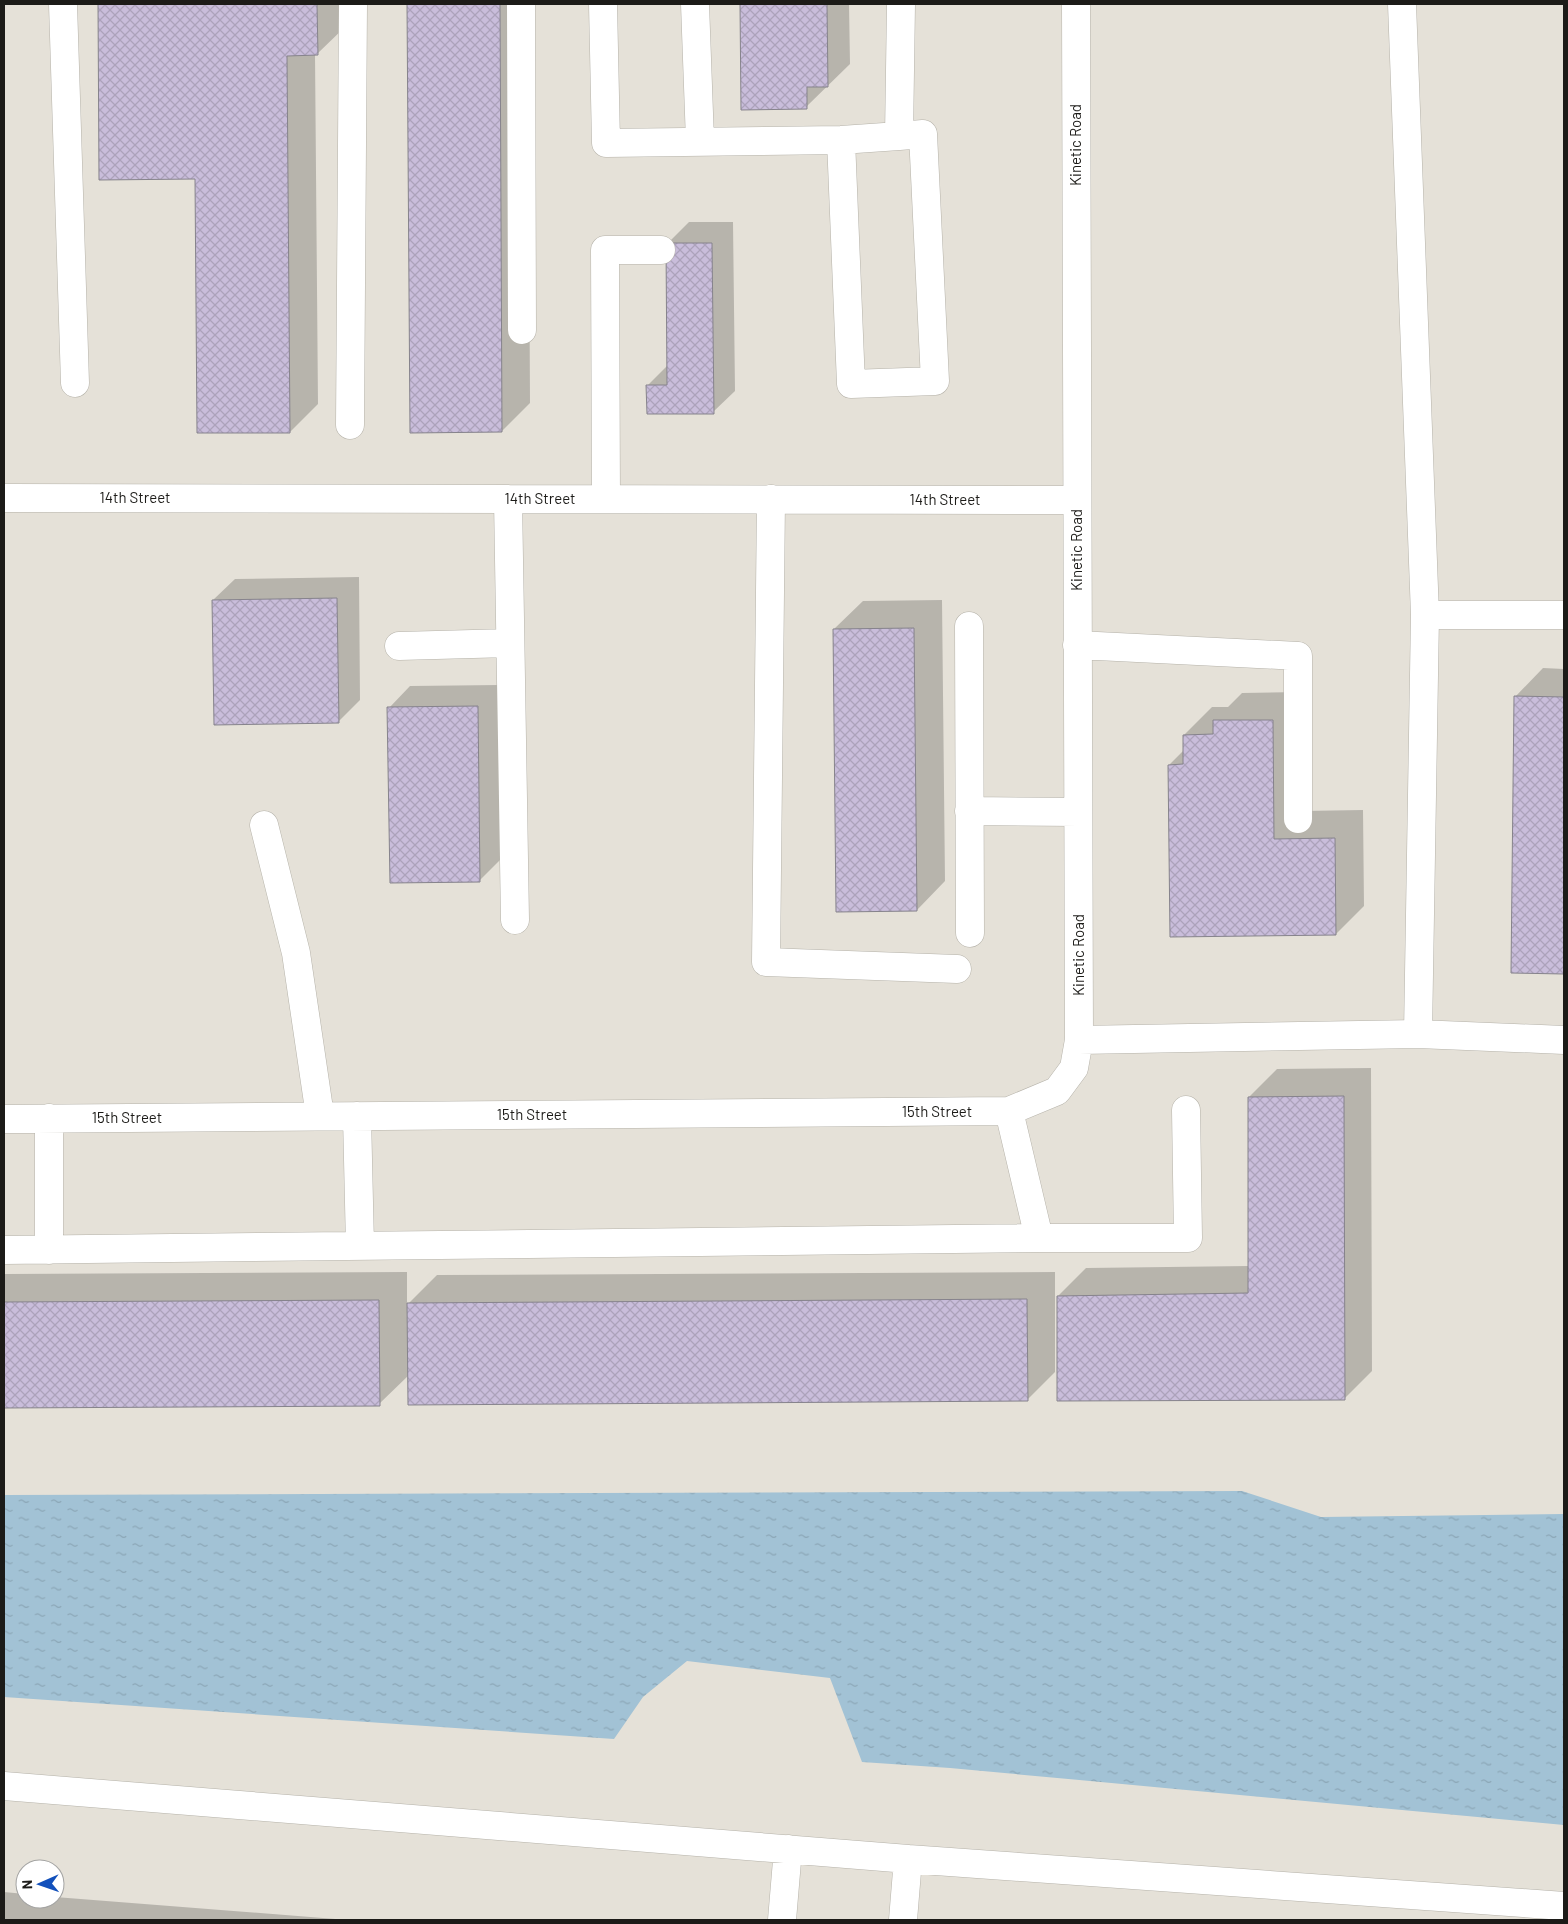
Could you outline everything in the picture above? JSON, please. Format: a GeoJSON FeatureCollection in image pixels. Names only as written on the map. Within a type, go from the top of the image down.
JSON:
{"type":"FeatureCollection","features":[{"type":"Feature","properties":{"kind":"street"},"geometry":{"type":"LineString","coordinates":[[63,4],[75,382]]}},
{"type":"Feature","properties":{"kind":"street"},"geometry":{"type":"LineString","coordinates":[[350,425],[353,4]]}},
{"type":"Feature","properties":{"kind":"street"},"geometry":{"type":"LineString","coordinates":[[521,4],[522,330]]}},
{"type":"Feature","properties":{"kind":"street"},"geometry":{"type":"LineString","coordinates":[[603,4],[606,143],[841,140],[923,134],[935,381],[851,384],[841,140]]}},
{"type":"Feature","properties":{"kind":"street"},"geometry":{"type":"LineString","coordinates":[[695,4],[700,141]]}},
{"type":"Feature","properties":{"kind":"street"},"geometry":{"type":"LineString","coordinates":[[899,136],[901,4]]}},
{"type":"Feature","properties":{"kind":"street","name":"Kinetic Road"},"geometry":{"type":"LineString","coordinates":[[1057,1091],[1074,1068],[1079,1040],[1076,4]]}},
{"type":"Feature","properties":{"kind":"street"},"geometry":{"type":"LineString","coordinates":[[1402,4],[1425,615],[1418,1034]]}},
{"type":"Feature","properties":{"kind":"street"},"geometry":{"type":"LineString","coordinates":[[606,499],[605,250],[661,250]]}},
{"type":"Feature","properties":{"kind":"street","name":"14th Street"},"geometry":{"type":"LineString","coordinates":[[4,498],[1077,500]]}},
{"type":"Feature","properties":{"kind":"street"},"geometry":{"type":"LineString","coordinates":[[508,499],[515,920]]}},
{"type":"Feature","properties":{"kind":"street"},"geometry":{"type":"LineString","coordinates":[[771,499],[766,962],[957,969]]}},
{"type":"Feature","properties":{"kind":"street"},"geometry":{"type":"LineString","coordinates":[[1425,615],[1564,615]]}},
{"type":"Feature","properties":{"kind":"street"},"geometry":{"type":"LineString","coordinates":[[969,626],[970,933]]}},
{"type":"Feature","properties":{"kind":"street"},"geometry":{"type":"LineString","coordinates":[[399,646],[510,643]]}},
{"type":"Feature","properties":{"kind":"street"},"geometry":{"type":"LineString","coordinates":[[1077,645],[1298,656],[1298,819]]}},
{"type":"Feature","properties":{"kind":"street"},"geometry":{"type":"LineString","coordinates":[[969,811],[1078,812]]}},
{"type":"Feature","properties":{"kind":"street"},"geometry":{"type":"LineString","coordinates":[[264,825],[296,952],[320,1116]]}},
{"type":"Feature","properties":{"kind":"street"},"geometry":{"type":"LineString","coordinates":[[1079,1040],[1418,1034],[1564,1040]]}},
{"type":"Feature","properties":{"kind":"street","name":"15th Street"},"geometry":{"type":"LineString","coordinates":[[4,1118],[1009,1111],[1057,1091]]}},
{"type":"Feature","properties":{"kind":"street"},"geometry":{"type":"LineString","coordinates":[[4,1250],[1039,1238],[1188,1238],[1186,1110]]}},
{"type":"Feature","properties":{"kind":"street"},"geometry":{"type":"LineString","coordinates":[[1009,1111],[1039,1238]]}},
{"type":"Feature","properties":{"kind":"street"},"geometry":{"type":"LineString","coordinates":[[357,1116],[360,1246]]}},
{"type":"Feature","properties":{"kind":"street"},"geometry":{"type":"LineString","coordinates":[[49,1118],[50,1250]]}},
{"type":"Feature","properties":{"kind":"street"},"geometry":{"type":"LineString","coordinates":[[4,1786],[908,1859],[1483,1910],[1564,1906]]}},
{"type":"Feature","properties":{"kind":"street"},"geometry":{"type":"LineString","coordinates":[[782,1920],[788,1849]]}},
{"type":"Feature","properties":{"kind":"street"},"geometry":{"type":"LineString","coordinates":[[903,1920],[908,1859]]}},
{"type":"Feature","properties":{"kind":"water"},"geometry":{"type":"Polygon","coordinates":[[[1242,1491],[1321,1517],[1564,1514],[1564,1825],[950,1768],[862,1762],[830,1678],[687,1661],[643,1697],[614,1739],[4,1697],[4,1495],[1242,1491]]]}},
{"type":"Feature","properties":{"kind":"building"},"geometry":{"type":"Polygon","coordinates":[[[98,4],[317,4],[318,55],[287,56],[290,433],[197,433],[195,179],[99,180],[98,4]]]}},
{"type":"Feature","properties":{"kind":"building"},"geometry":{"type":"Polygon","coordinates":[[[407,4],[500,4],[502,432],[410,433],[407,4]]]}},
{"type":"Feature","properties":{"kind":"building"},"geometry":{"type":"Polygon","coordinates":[[[740,4],[827,4],[828,87],[807,87],[807,109],[741,110],[740,4]]]}},
{"type":"Feature","properties":{"kind":"building"},"geometry":{"type":"Polygon","coordinates":[[[666,243],[712,243],[714,414],[647,414],[646,385],[667,385],[666,243]]]}},
{"type":"Feature","properties":{"kind":"building"},"geometry":{"type":"Polygon","coordinates":[[[337,598],[339,723],[214,725],[212,600],[337,598]]]}},
{"type":"Feature","properties":{"kind":"building"},"geometry":{"type":"Polygon","coordinates":[[[914,628],[917,911],[836,912],[833,629],[914,628]]]}},
{"type":"Feature","properties":{"kind":"building"},"geometry":{"type":"Polygon","coordinates":[[[1514,696],[1564,697],[1564,974],[1511,973],[1514,696]]]}},
{"type":"Feature","properties":{"kind":"building"},"geometry":{"type":"Polygon","coordinates":[[[478,706],[480,882],[390,883],[387,707],[478,706]]]}},
{"type":"Feature","properties":{"kind":"building"},"geometry":{"type":"Polygon","coordinates":[[[1213,720],[1273,720],[1274,839],[1335,838],[1336,935],[1170,937],[1168,765],[1183,764],[1183,735],[1213,734],[1213,720]]]}},
{"type":"Feature","properties":{"kind":"building"},"geometry":{"type":"Polygon","coordinates":[[[1344,1096],[1345,1400],[1057,1401],[1057,1296],[1248,1293],[1248,1097],[1344,1096]]]}},
{"type":"Feature","properties":{"kind":"building"},"geometry":{"type":"Polygon","coordinates":[[[1027,1299],[1028,1401],[408,1405],[407,1303],[1027,1299]]]}},
{"type":"Feature","properties":{"kind":"building"},"geometry":{"type":"Polygon","coordinates":[[[379,1300],[380,1406],[4,1408],[4,1302],[379,1300]]]}}]}
